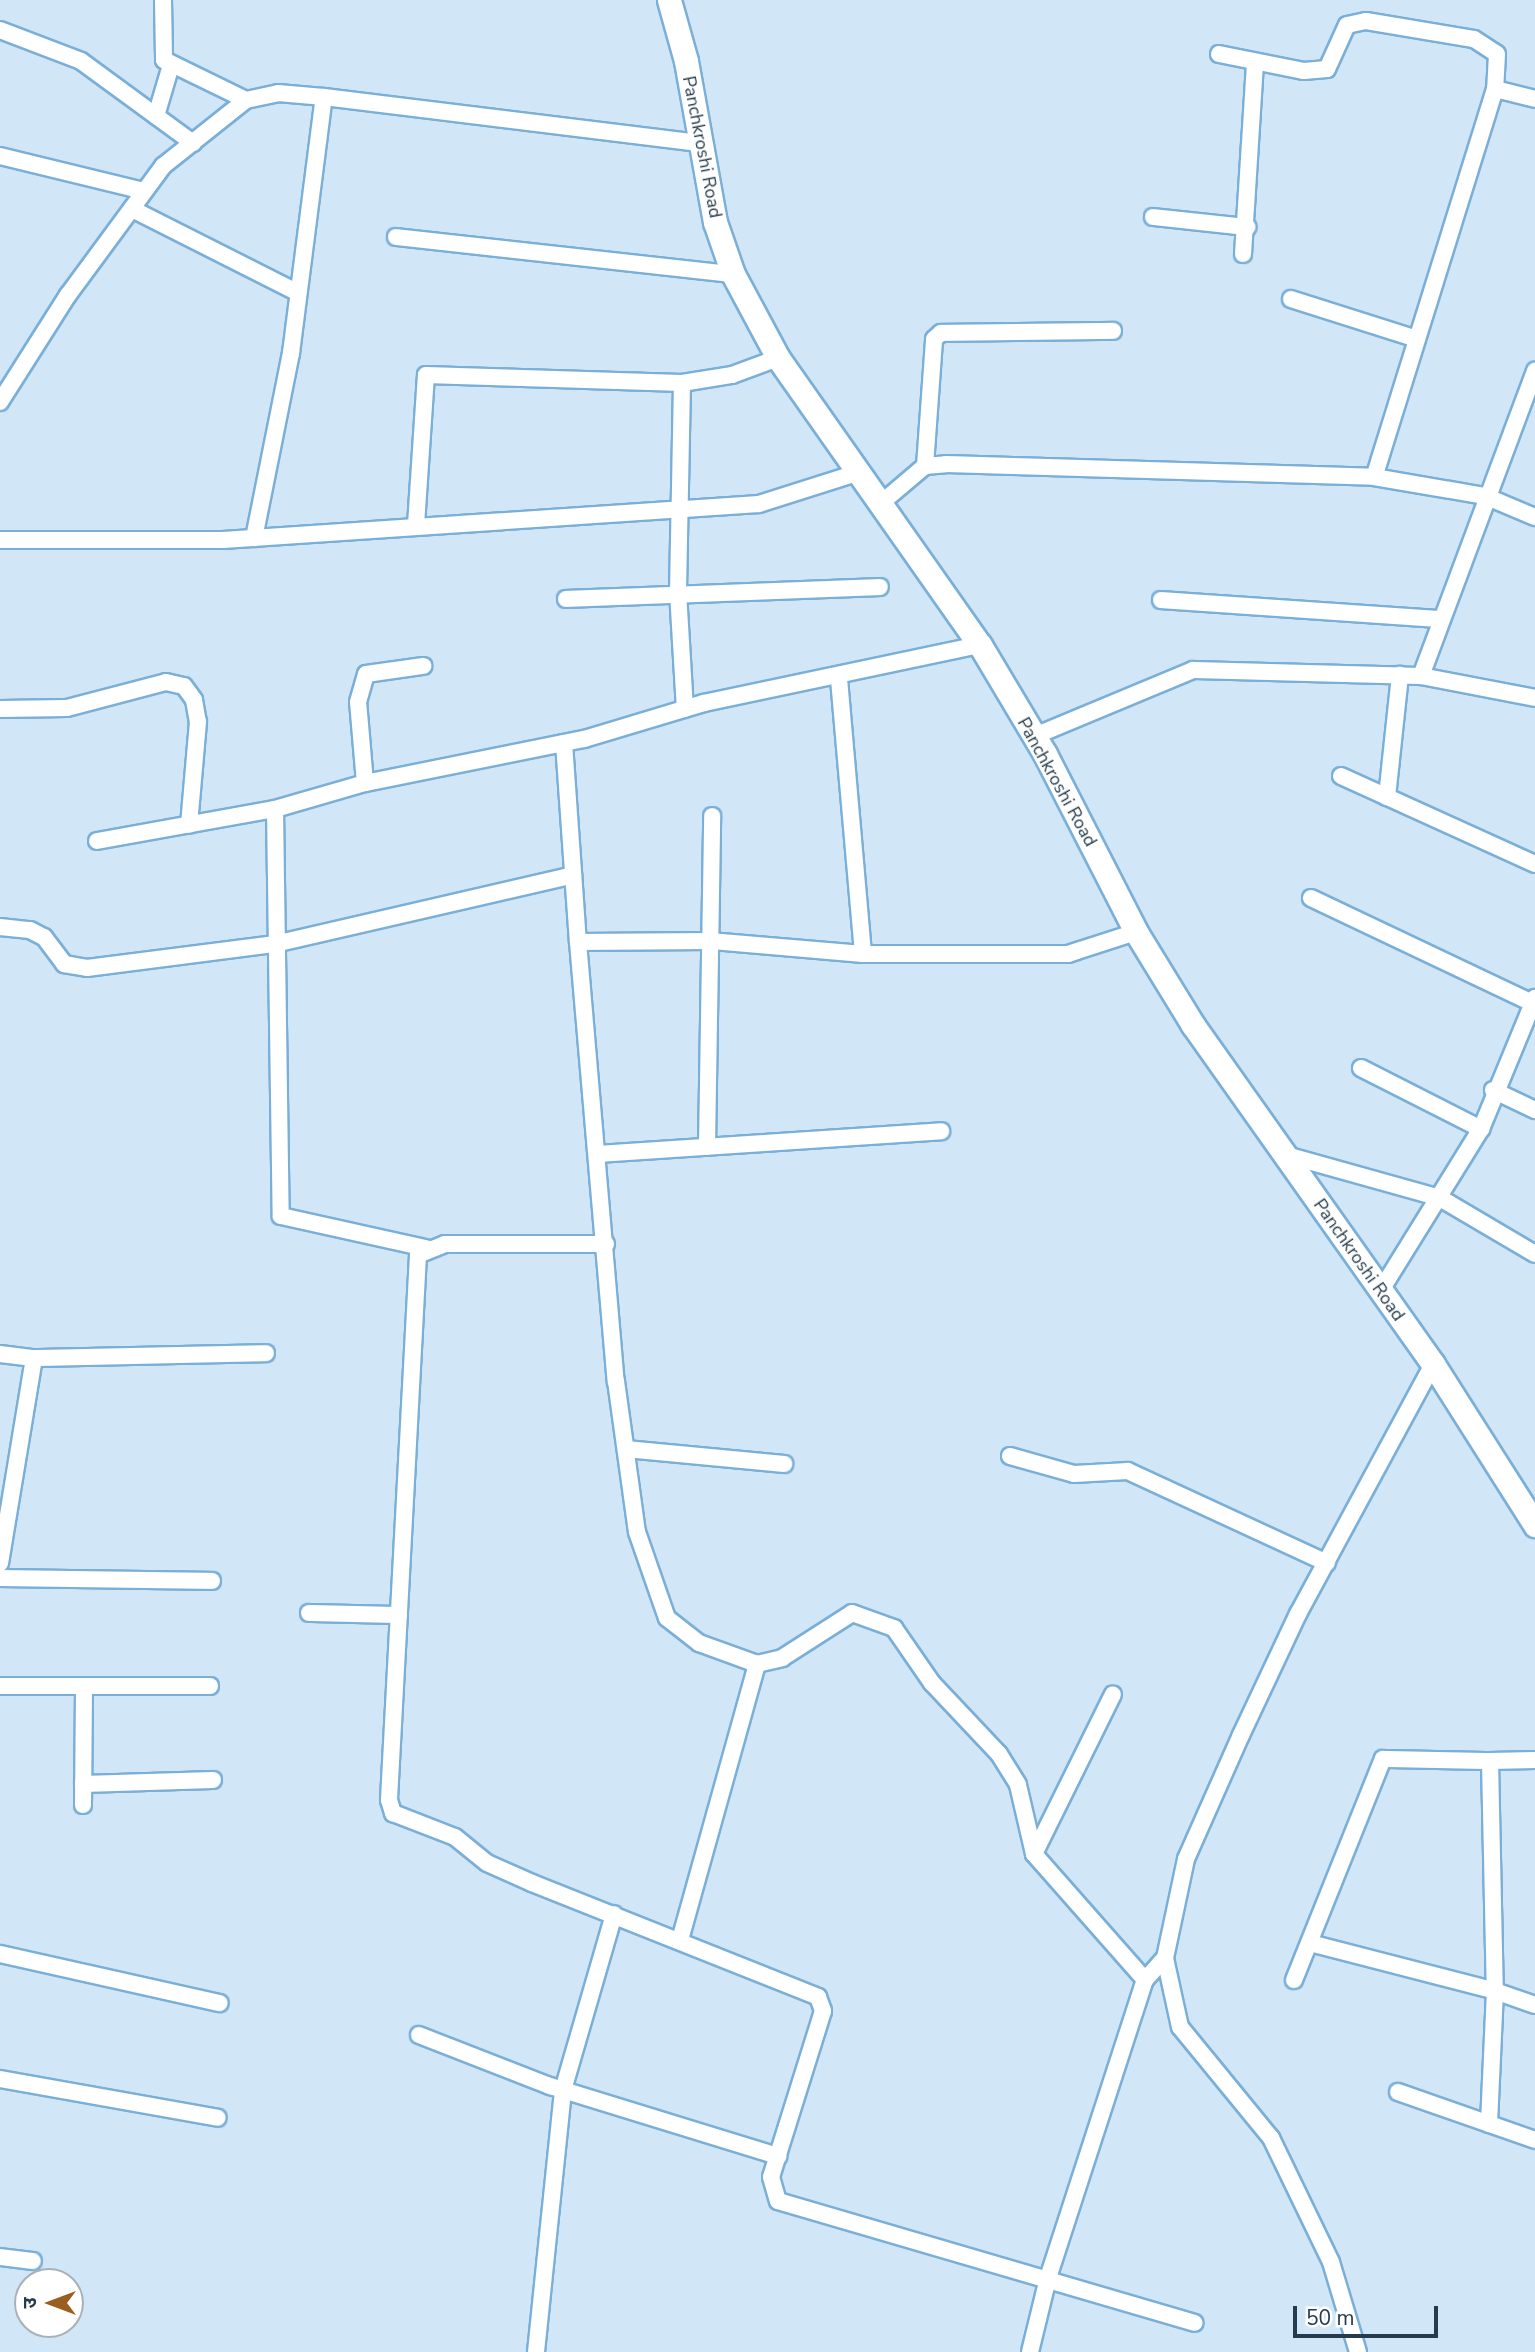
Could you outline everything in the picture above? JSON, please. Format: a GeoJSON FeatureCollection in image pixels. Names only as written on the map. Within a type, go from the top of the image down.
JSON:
{"type":"FeatureCollection","features":[{"type":"Feature","properties":{"kind":"street"},"geometry":{"type":"LineString","coordinates":[[163,0],[160,46],[171,65],[246,100]]}},
{"type":"Feature","properties":{"kind":"street","name":"Panchkroshi Road"},"geometry":{"type":"LineString","coordinates":[[669,0],[686,61],[697,143],[733,274],[778,358],[980,645],[1136,932],[1194,1025],[1290,1156],[1433,1364],[1535,1525]]}},
{"type":"Feature","properties":{"kind":"street"},"geometry":{"type":"LineString","coordinates":[[1219,54],[1304,71],[1328,69],[1346,25],[1366,21],[1488,44],[1499,62],[1495,89],[1374,477]]}},
{"type":"Feature","properties":{"kind":"street"},"geometry":{"type":"LineString","coordinates":[[0,30],[80,61],[193,143]]}},
{"type":"Feature","properties":{"kind":"street"},"geometry":{"type":"LineString","coordinates":[[1243,254],[1247,227],[1255,62]]}},
{"type":"Feature","properties":{"kind":"street"},"geometry":{"type":"LineString","coordinates":[[156,116],[171,65]]}},
{"type":"Feature","properties":{"kind":"street"},"geometry":{"type":"LineString","coordinates":[[1495,89],[1535,99]]}},
{"type":"Feature","properties":{"kind":"street"},"geometry":{"type":"LineString","coordinates":[[0,402],[68,295],[163,166],[246,100],[278,93],[324,97],[697,143]]}},
{"type":"Feature","properties":{"kind":"street"},"geometry":{"type":"LineString","coordinates":[[254,538],[298,293],[324,97]]}},
{"type":"Feature","properties":{"kind":"street"},"geometry":{"type":"LineString","coordinates":[[0,156],[144,191]]}},
{"type":"Feature","properties":{"kind":"street"},"geometry":{"type":"LineString","coordinates":[[132,209],[298,293]]}},
{"type":"Feature","properties":{"kind":"street"},"geometry":{"type":"LineString","coordinates":[[1153,217],[1247,227]]}},
{"type":"Feature","properties":{"kind":"street"},"geometry":{"type":"LineString","coordinates":[[396,237],[733,274]]}},
{"type":"Feature","properties":{"kind":"street"},"geometry":{"type":"LineString","coordinates":[[1291,299],[1417,339]]}},
{"type":"Feature","properties":{"kind":"street"},"geometry":{"type":"LineString","coordinates":[[925,466],[932,351],[941,333],[1113,331]]}},
{"type":"Feature","properties":{"kind":"street"},"geometry":{"type":"LineString","coordinates":[[416,525],[426,375],[682,383],[732,375],[778,358]]}},
{"type":"Feature","properties":{"kind":"street"},"geometry":{"type":"LineString","coordinates":[[1421,676],[1485,496],[1530,400],[1535,371]]}},
{"type":"Feature","properties":{"kind":"street"},"geometry":{"type":"LineString","coordinates":[[682,383],[678,592],[685,709]]}},
{"type":"Feature","properties":{"kind":"street"},"geometry":{"type":"LineString","coordinates":[[880,504],[925,466],[1374,477],[1485,496],[1535,517]]}},
{"type":"Feature","properties":{"kind":"street"},"geometry":{"type":"LineString","coordinates":[[0,540],[254,538],[759,504],[857,473]]}},
{"type":"Feature","properties":{"kind":"street"},"geometry":{"type":"LineString","coordinates":[[566,599],[678,592],[880,587]]}},
{"type":"Feature","properties":{"kind":"street"},"geometry":{"type":"LineString","coordinates":[[1161,600],[1441,619]]}},
{"type":"Feature","properties":{"kind":"street"},"geometry":{"type":"LineString","coordinates":[[97,841],[275,809],[365,783],[564,743],[685,709],[839,679],[980,645]]}},
{"type":"Feature","properties":{"kind":"street"},"geometry":{"type":"LineString","coordinates":[[365,783],[358,702],[366,674],[423,666]]}},
{"type":"Feature","properties":{"kind":"street"},"geometry":{"type":"LineString","coordinates":[[1032,737],[1192,670],[1421,676],[1535,698]]}},
{"type":"Feature","properties":{"kind":"street"},"geometry":{"type":"LineString","coordinates":[[1387,797],[1400,675]]}},
{"type":"Feature","properties":{"kind":"street"},"geometry":{"type":"LineString","coordinates":[[839,679],[863,954]]}},
{"type":"Feature","properties":{"kind":"street"},"geometry":{"type":"LineString","coordinates":[[0,709],[67,708],[166,682],[184,686],[194,700],[198,722],[189,825]]}},
{"type":"Feature","properties":{"kind":"street"},"geometry":{"type":"LineString","coordinates":[[564,743],[578,942],[625,1449],[636,1532],[667,1618],[699,1643],[757,1664],[782,1658],[852,1613],[894,1628],[932,1683],[1005,1765],[1018,1785],[1034,1854],[1145,1980]]}},
{"type":"Feature","properties":{"kind":"street"},"geometry":{"type":"LineString","coordinates":[[1341,776],[1535,864]]}},
{"type":"Feature","properties":{"kind":"street"},"geometry":{"type":"LineString","coordinates":[[275,809],[281,1216],[425,1248],[606,1244]]}},
{"type":"Feature","properties":{"kind":"street"},"geometry":{"type":"LineString","coordinates":[[707,1147],[712,816]]}},
{"type":"Feature","properties":{"kind":"street"},"geometry":{"type":"LineString","coordinates":[[0,927],[37,934],[75,968],[275,944],[573,875]]}},
{"type":"Feature","properties":{"kind":"street"},"geometry":{"type":"LineString","coordinates":[[1311,898],[1534,1001],[1493,1090],[1481,1129],[1381,1290]]}},
{"type":"Feature","properties":{"kind":"street"},"geometry":{"type":"LineString","coordinates":[[578,942],[710,941],[863,954],[1068,954],[1136,932]]}},
{"type":"Feature","properties":{"kind":"street"},"geometry":{"type":"LineString","coordinates":[[1361,1068],[1481,1129]]}},
{"type":"Feature","properties":{"kind":"street"},"geometry":{"type":"LineString","coordinates":[[1493,1090],[1535,1110]]}},
{"type":"Feature","properties":{"kind":"street"},"geometry":{"type":"LineString","coordinates":[[598,1154],[941,1131]]}},
{"type":"Feature","properties":{"kind":"street"},"geometry":{"type":"LineString","coordinates":[[1290,1156],[1440,1198],[1535,1254]]}},
{"type":"Feature","properties":{"kind":"street"},"geometry":{"type":"LineString","coordinates":[[425,1248],[418,1255],[413,1289],[388,1800],[393,1813],[455,1837],[487,1863],[798,1985],[823,2003],[778,2156],[772,2192],[793,2208],[1048,2278],[1194,2323]]}},
{"type":"Feature","properties":{"kind":"street"},"geometry":{"type":"LineString","coordinates":[[0,1353],[34,1358],[265,1353]]}},
{"type":"Feature","properties":{"kind":"street"},"geometry":{"type":"LineString","coordinates":[[0,1563],[34,1358]]}},
{"type":"Feature","properties":{"kind":"street"},"geometry":{"type":"LineString","coordinates":[[1357,2352],[1331,2262],[1271,2138],[1180,2027],[1165,1958],[1186,1858],[1326,1563],[1433,1364]]}},
{"type":"Feature","properties":{"kind":"street"},"geometry":{"type":"LineString","coordinates":[[625,1449],[784,1464]]}},
{"type":"Feature","properties":{"kind":"street"},"geometry":{"type":"LineString","coordinates":[[1010,1456],[1074,1474],[1128,1471],[1326,1563]]}},
{"type":"Feature","properties":{"kind":"street"},"geometry":{"type":"LineString","coordinates":[[0,1578],[212,1581]]}},
{"type":"Feature","properties":{"kind":"street"},"geometry":{"type":"LineString","coordinates":[[309,1612],[399,1615]]}},
{"type":"Feature","properties":{"kind":"street"},"geometry":{"type":"LineString","coordinates":[[680,1940],[757,1664]]}},
{"type":"Feature","properties":{"kind":"street"},"geometry":{"type":"LineString","coordinates":[[0,1686],[210,1686]]}},
{"type":"Feature","properties":{"kind":"street"},"geometry":{"type":"LineString","coordinates":[[83,1805],[84,1686]]}},
{"type":"Feature","properties":{"kind":"street"},"geometry":{"type":"LineString","coordinates":[[1034,1854],[1113,1694]]}},
{"type":"Feature","properties":{"kind":"street"},"geometry":{"type":"LineString","coordinates":[[1294,1980],[1383,1759],[1535,1760]]}},
{"type":"Feature","properties":{"kind":"street"},"geometry":{"type":"LineString","coordinates":[[1489,2124],[1495,1991],[1490,1761]]}},
{"type":"Feature","properties":{"kind":"street"},"geometry":{"type":"LineString","coordinates":[[83,1784],[213,1780]]}},
{"type":"Feature","properties":{"kind":"street"},"geometry":{"type":"LineString","coordinates":[[536,2352],[563,2090],[614,1914]]}},
{"type":"Feature","properties":{"kind":"street"},"geometry":{"type":"LineString","coordinates":[[1310,1943],[1535,2004]]}},
{"type":"Feature","properties":{"kind":"street"},"geometry":{"type":"LineString","coordinates":[[0,1954],[220,2003]]}},
{"type":"Feature","properties":{"kind":"street"},"geometry":{"type":"LineString","coordinates":[[1030,2352],[1048,2278],[1145,1980],[1165,1958]]}},
{"type":"Feature","properties":{"kind":"street"},"geometry":{"type":"LineString","coordinates":[[419,2035],[563,2090],[778,2156]]}},
{"type":"Feature","properties":{"kind":"street"},"geometry":{"type":"LineString","coordinates":[[0,2079],[218,2118]]}},
{"type":"Feature","properties":{"kind":"street"},"geometry":{"type":"LineString","coordinates":[[1398,2092],[1535,2140]]}},
{"type":"Feature","properties":{"kind":"street"},"geometry":{"type":"LineString","coordinates":[[0,2257],[33,2261]]}}]}
